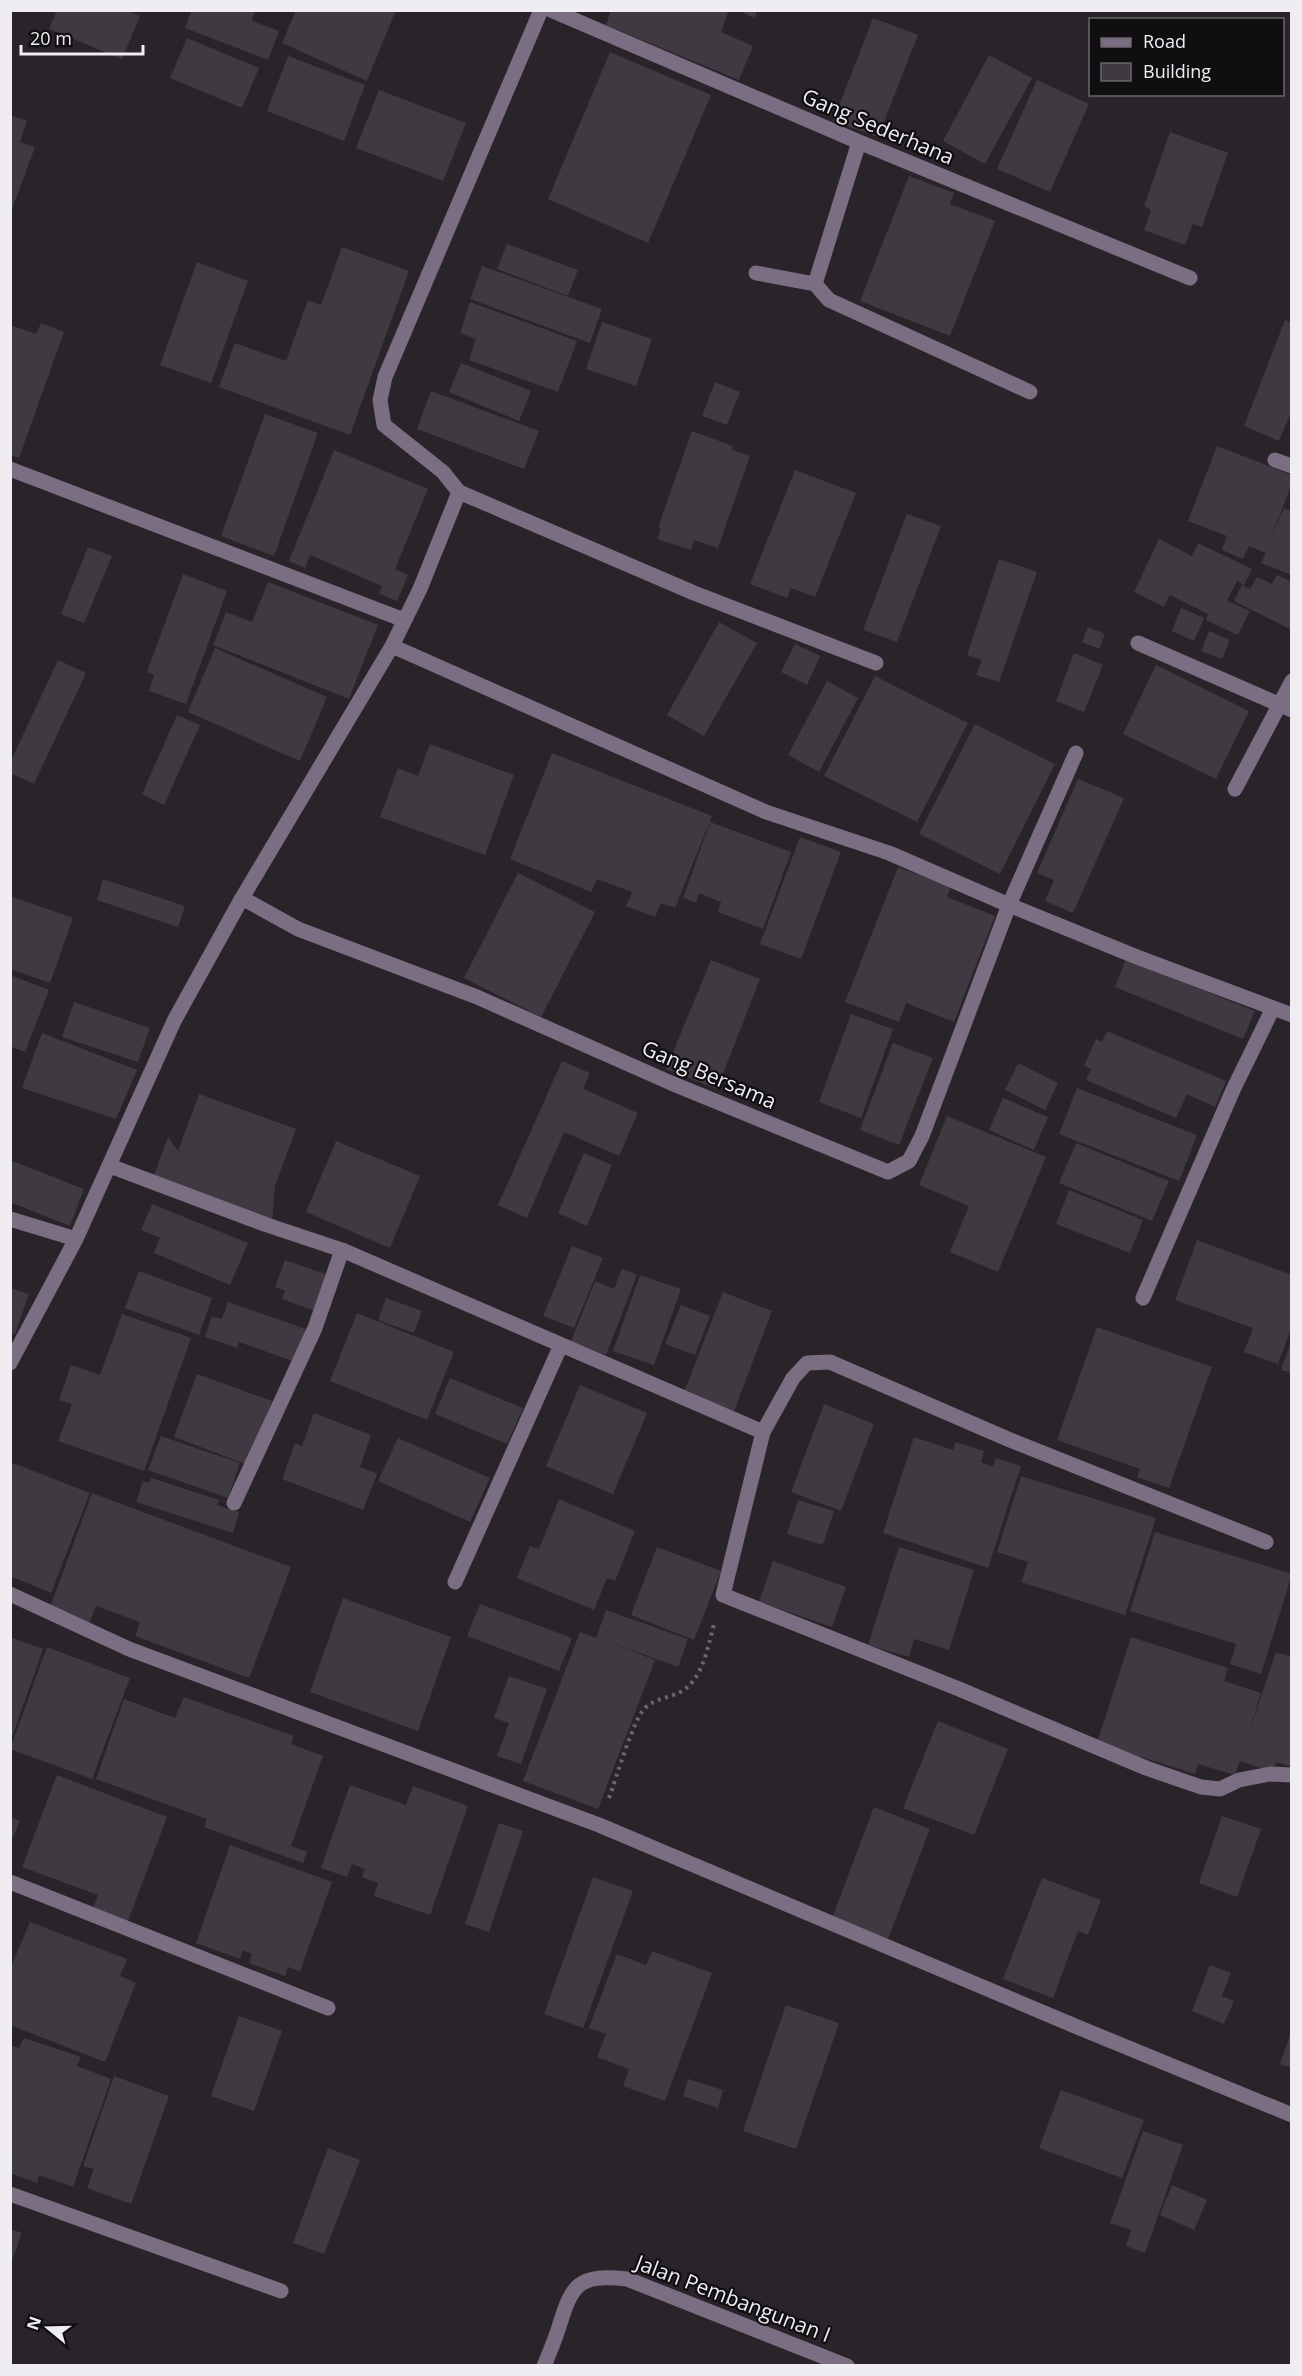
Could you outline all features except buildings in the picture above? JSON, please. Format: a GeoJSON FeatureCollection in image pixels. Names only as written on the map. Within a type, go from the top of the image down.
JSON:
{"type":"FeatureCollection","features":[{"type":"Feature","properties":{"kind":"street"},"geometry":{"type":"LineString","coordinates":[[541,10],[385,377],[380,400],[384,425],[443,472],[459,492],[694,593],[876,663]]}},
{"type":"Feature","properties":{"kind":"street","name":"Gang Sederhana"},"geometry":{"type":"LineString","coordinates":[[550,10],[859,142],[1190,278]]}},
{"type":"Feature","properties":{"kind":"street"},"geometry":{"type":"LineString","coordinates":[[815,284],[859,142]]}},
{"type":"Feature","properties":{"kind":"street"},"geometry":{"type":"LineString","coordinates":[[756,273],[815,284],[829,300],[1030,392]]}},
{"type":"Feature","properties":{"kind":"street"},"geometry":{"type":"LineString","coordinates":[[1275,460],[1292,466]]}},
{"type":"Feature","properties":{"kind":"street"},"geometry":{"type":"LineString","coordinates":[[10,469],[404,620]]}},
{"type":"Feature","properties":{"kind":"street"},"geometry":{"type":"LineString","coordinates":[[10,1363],[76,1239],[174,1021],[242,898],[392,646],[420,589],[459,492]]}},
{"type":"Feature","properties":{"kind":"street"},"geometry":{"type":"LineString","coordinates":[[1138,643],[1285,707]]}},
{"type":"Feature","properties":{"kind":"street"},"geometry":{"type":"LineString","coordinates":[[392,646],[766,812],[889,853],[1137,957],[1292,1015]]}},
{"type":"Feature","properties":{"kind":"street"},"geometry":{"type":"LineString","coordinates":[[1235,789],[1285,707],[1292,681]]}},
{"type":"Feature","properties":{"kind":"street"},"geometry":{"type":"LineString","coordinates":[[1009,905],[1076,753]]}},
{"type":"Feature","properties":{"kind":"street","name":"Gang Bersama"},"geometry":{"type":"LineString","coordinates":[[242,898],[298,929],[477,997],[671,1083],[888,1172],[909,1161],[922,1136],[1009,905]]}},
{"type":"Feature","properties":{"kind":"street"},"geometry":{"type":"LineString","coordinates":[[1143,1298],[1233,1090],[1273,1008]]}},
{"type":"Feature","properties":{"kind":"street"},"geometry":{"type":"LineString","coordinates":[[110,1166],[267,1225],[342,1250],[763,1432]]}},
{"type":"Feature","properties":{"kind":"street"},"geometry":{"type":"LineString","coordinates":[[10,1219],[76,1239]]}},
{"type":"Feature","properties":{"kind":"street"},"geometry":{"type":"LineString","coordinates":[[234,1503],[315,1328],[342,1250]]}},
{"type":"Feature","properties":{"kind":"street"},"geometry":{"type":"LineString","coordinates":[[455,1582],[561,1345]]}},
{"type":"Feature","properties":{"kind":"street"},"geometry":{"type":"LineString","coordinates":[[1266,1542],[1010,1440],[830,1362],[807,1363],[793,1378],[763,1432],[723,1595],[958,1689],[1146,1768],[1201,1787],[1220,1789],[1239,1780],[1270,1774],[1292,1775]]}},
{"type":"Feature","properties":{"kind":"street"},"geometry":{"type":"LineString","coordinates":[[10,1594],[129,1649],[599,1825],[1292,2115]]}},
{"type":"Feature","properties":{"kind":"street"},"geometry":{"type":"LineString","coordinates":[[10,1882],[328,2008]]}},
{"type":"Feature","properties":{"kind":"street"},"geometry":{"type":"LineString","coordinates":[[10,2194],[281,2290]]}},
{"type":"Feature","properties":{"kind":"street","name":"Jalan Pembangunan I"},"geometry":{"type":"LineString","coordinates":[[544,2366],[571,2292],[582,2283],[604,2277],[627,2279],[847,2366]]}},
{"type":"Feature","properties":{"kind":"path"},"geometry":{"type":"LineString","coordinates":[[599,1825],[635,1725],[645,1708],[665,1697],[681,1692],[695,1678],[723,1595]]}}]}
